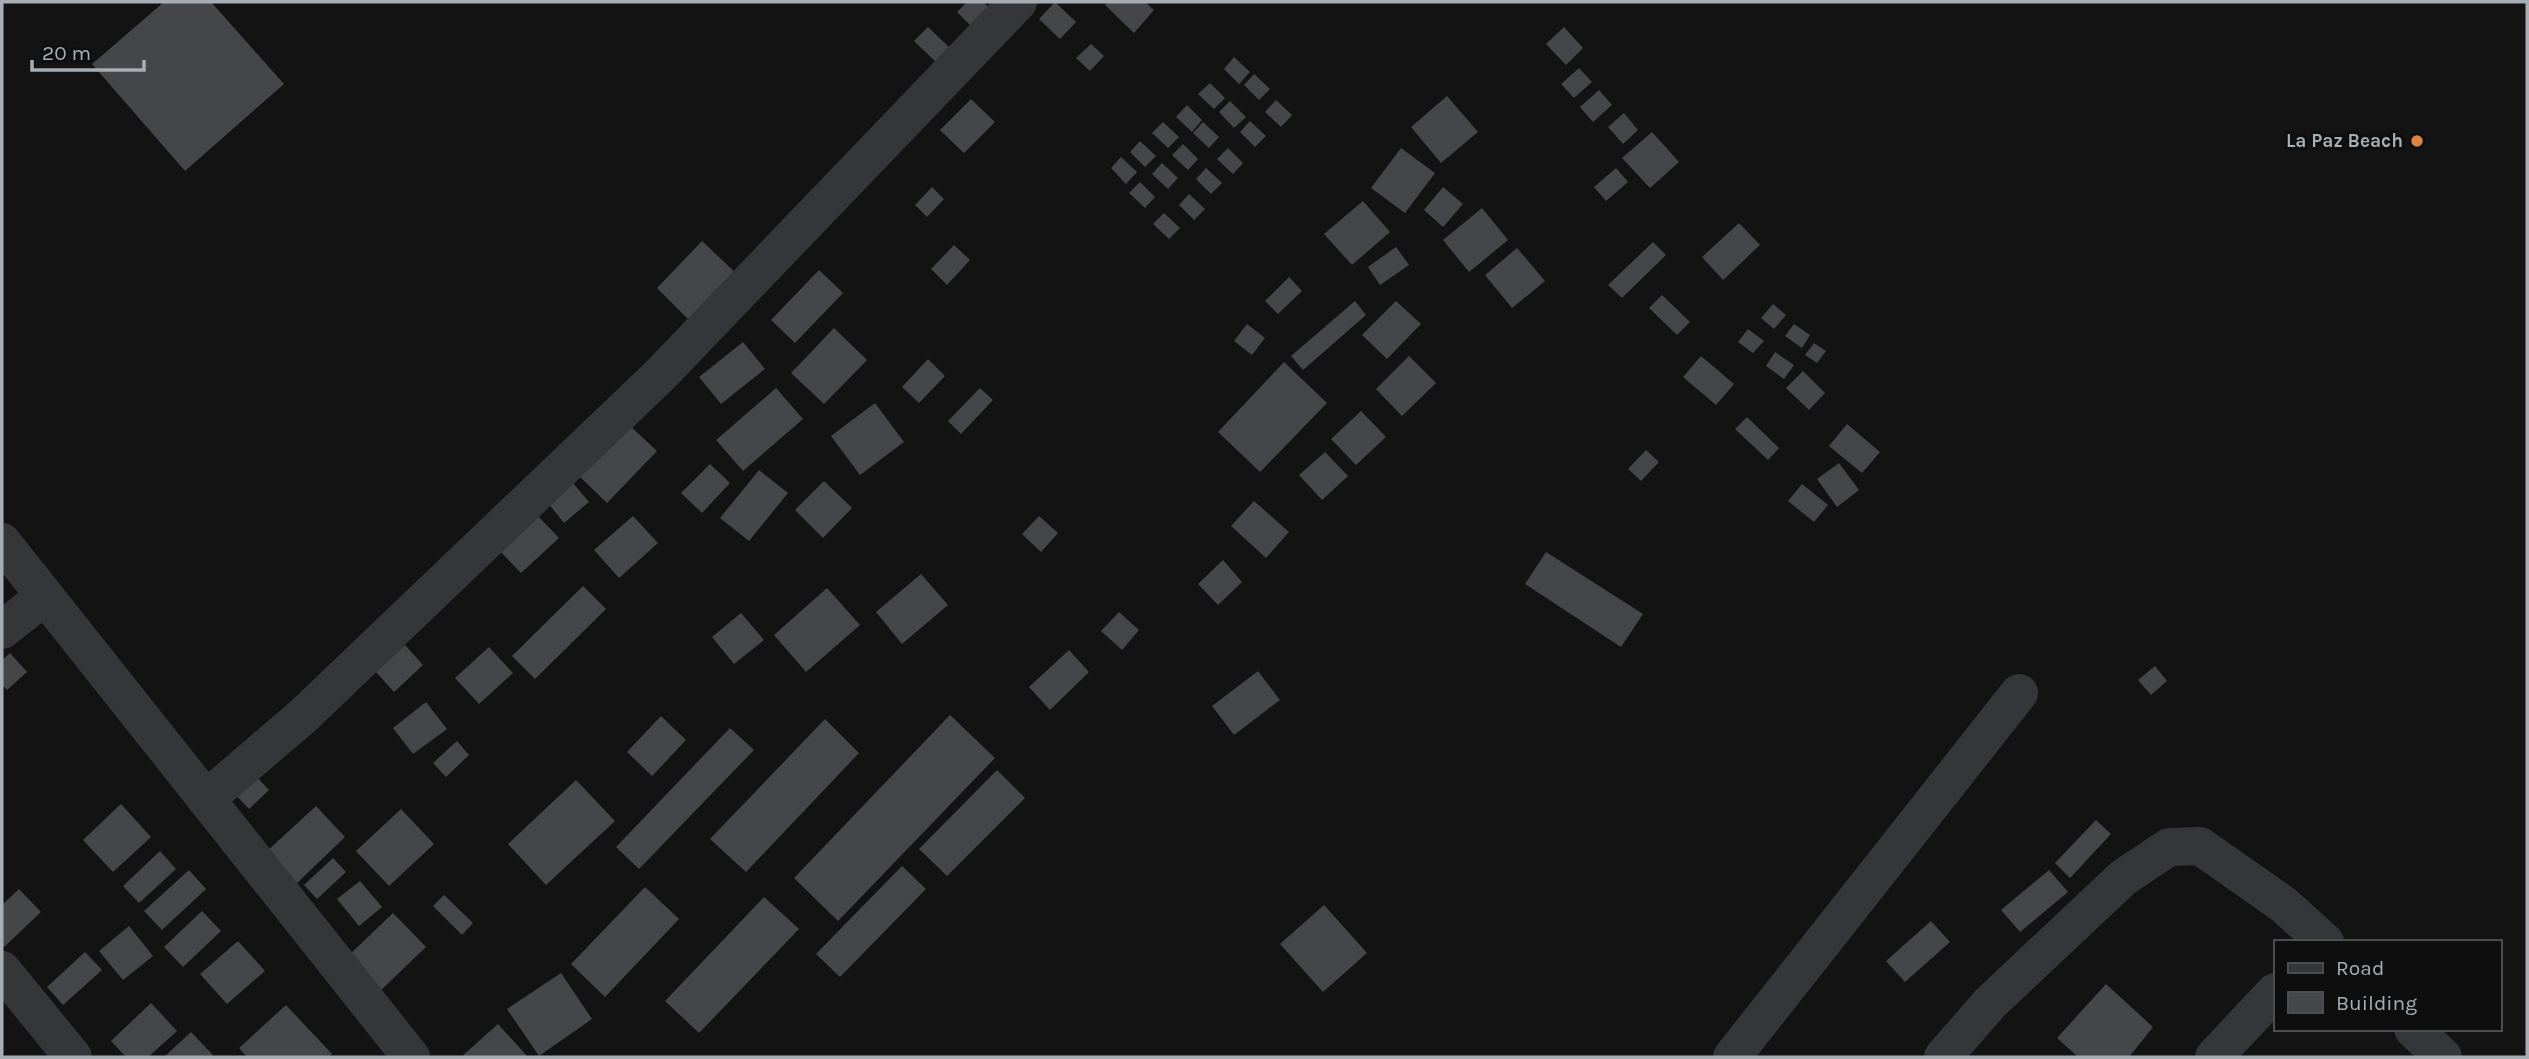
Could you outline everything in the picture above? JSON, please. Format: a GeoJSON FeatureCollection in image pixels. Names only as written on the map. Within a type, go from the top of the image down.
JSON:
{"type":"FeatureCollection","features":[{"type":"Feature","properties":{"kind":"street"},"geometry":{"type":"LineString","coordinates":[[206,799],[303,716],[660,375],[1018,2]]}},
{"type":"Feature","properties":{"kind":"street"},"geometry":{"type":"LineString","coordinates":[[2,542],[411,1057]]}},
{"type":"Feature","properties":{"kind":"street"},"geometry":{"type":"LineString","coordinates":[[2,630],[45,596]]}},
{"type":"Feature","properties":{"kind":"street"},"geometry":{"type":"LineString","coordinates":[[1732,1057],[2019,693]]}},
{"type":"Feature","properties":{"kind":"street"},"geometry":{"type":"LineString","coordinates":[[1943,1057],[1990,1003],[2124,877],[2169,847],[2200,846],[2284,905],[2323,940]]}},
{"type":"Feature","properties":{"kind":"street"},"geometry":{"type":"LineString","coordinates":[[2,970],[73,1057]]}},
{"type":"Feature","properties":{"kind":"street"},"geometry":{"type":"LineString","coordinates":[[2214,1057],[2274,993]]}},
{"type":"Feature","properties":{"kind":"street"},"geometry":{"type":"LineString","coordinates":[[2415,1031],[2443,1057]]}},
{"type":"Feature","properties":{"kind":"building"},"geometry":{"type":"Polygon","coordinates":[[[164,2],[211,2],[284,84],[185,171],[92,64],[164,2]]]}},
{"type":"Feature","properties":{"kind":"building"},"geometry":{"type":"Polygon","coordinates":[[[967,2],[983,2],[989,7],[971,26],[957,12],[967,2]]]}},
{"type":"Feature","properties":{"kind":"building"},"geometry":{"type":"Polygon","coordinates":[[[1055,2],[1076,22],[1060,39],[1039,19],[1055,2]]]}},
{"type":"Feature","properties":{"kind":"building"},"geometry":{"type":"Polygon","coordinates":[[[1108,2],[1145,2],[1154,10],[1134,33],[1105,5],[1108,2]]]}},
{"type":"Feature","properties":{"kind":"building"},"geometry":{"type":"Polygon","coordinates":[[[928,27],[952,50],[938,64],[914,41],[928,27]]]}},
{"type":"Feature","properties":{"kind":"building"},"geometry":{"type":"Polygon","coordinates":[[[1564,27],[1583,48],[1566,65],[1546,44],[1564,27]]]}},
{"type":"Feature","properties":{"kind":"building"},"geometry":{"type":"Polygon","coordinates":[[[1091,44],[1104,56],[1090,71],[1076,58],[1091,44]]]}},
{"type":"Feature","properties":{"kind":"building"},"geometry":{"type":"Polygon","coordinates":[[[1234,57],[1250,72],[1239,84],[1224,69],[1234,57]]]}},
{"type":"Feature","properties":{"kind":"building"},"geometry":{"type":"Polygon","coordinates":[[[1579,68],[1592,82],[1574,98],[1561,84],[1579,68]]]}},
{"type":"Feature","properties":{"kind":"building"},"geometry":{"type":"Polygon","coordinates":[[[1254,74],[1270,89],[1259,100],[1244,85],[1254,74]]]}},
{"type":"Feature","properties":{"kind":"building"},"geometry":{"type":"Polygon","coordinates":[[[1210,83],[1225,98],[1214,109],[1198,94],[1210,83]]]}},
{"type":"Feature","properties":{"kind":"building"},"geometry":{"type":"Polygon","coordinates":[[[1599,90],[1612,105],[1593,122],[1580,107],[1599,90]]]}},
{"type":"Feature","properties":{"kind":"building"},"geometry":{"type":"Polygon","coordinates":[[[1447,96],[1478,132],[1441,163],[1411,127],[1447,96]]]}},
{"type":"Feature","properties":{"kind":"building"},"geometry":{"type":"Polygon","coordinates":[[[971,99],[995,122],[964,153],[940,130],[971,99]]]}},
{"type":"Feature","properties":{"kind":"building"},"geometry":{"type":"Polygon","coordinates":[[[1276,100],[1292,115],[1281,127],[1265,112],[1276,100]]]}},
{"type":"Feature","properties":{"kind":"building"},"geometry":{"type":"Polygon","coordinates":[[[1230,101],[1246,117],[1234,128],[1219,112],[1230,101]]]}},
{"type":"Feature","properties":{"kind":"building"},"geometry":{"type":"Polygon","coordinates":[[[1187,105],[1202,120],[1192,132],[1176,117],[1187,105]]]}},
{"type":"Feature","properties":{"kind":"building"},"geometry":{"type":"Polygon","coordinates":[[[1624,113],[1638,130],[1623,144],[1608,127],[1624,113]]]}},
{"type":"Feature","properties":{"kind":"building"},"geometry":{"type":"Polygon","coordinates":[[[1250,121],[1266,136],[1255,147],[1240,132],[1250,121]]]}},
{"type":"Feature","properties":{"kind":"building"},"geometry":{"type":"Polygon","coordinates":[[[1163,122],[1179,137],[1168,148],[1152,133],[1163,122]]]}},
{"type":"Feature","properties":{"kind":"building"},"geometry":{"type":"Polygon","coordinates":[[[1203,122],[1219,137],[1209,148],[1193,133],[1203,122]]]}},
{"type":"Feature","properties":{"kind":"building"},"geometry":{"type":"Polygon","coordinates":[[[1652,132],[1679,162],[1650,188],[1622,158],[1652,132]]]}},
{"type":"Feature","properties":{"kind":"building"},"geometry":{"type":"Polygon","coordinates":[[[1140,141],[1156,156],[1145,167],[1130,152],[1140,141]]]}},
{"type":"Feature","properties":{"kind":"building"},"geometry":{"type":"Polygon","coordinates":[[[1183,144],[1198,159],[1188,170],[1172,155],[1183,144]]]}},
{"type":"Feature","properties":{"kind":"building"},"geometry":{"type":"Polygon","coordinates":[[[1228,148],[1243,163],[1233,174],[1217,159],[1228,148]]]}},
{"type":"Feature","properties":{"kind":"building"},"geometry":{"type":"Polygon","coordinates":[[[1401,148],[1435,173],[1405,213],[1371,188],[1401,148]]]}},
{"type":"Feature","properties":{"kind":"building"},"geometry":{"type":"Polygon","coordinates":[[[1121,157],[1137,172],[1126,184],[1111,168],[1121,157]]]}},
{"type":"Feature","properties":{"kind":"building"},"geometry":{"type":"Polygon","coordinates":[[[1162,163],[1178,178],[1168,189],[1152,174],[1162,163]]]}},
{"type":"Feature","properties":{"kind":"building"},"geometry":{"type":"Polygon","coordinates":[[[1206,168],[1222,183],[1211,194],[1196,179],[1206,168]]]}},
{"type":"Feature","properties":{"kind":"building"},"geometry":{"type":"Polygon","coordinates":[[[1616,168],[1628,182],[1606,201],[1594,187],[1616,168]]]}},
{"type":"Feature","properties":{"kind":"building"},"geometry":{"type":"Polygon","coordinates":[[[1140,182],[1155,197],[1145,208],[1129,193],[1140,182]]]}},
{"type":"Feature","properties":{"kind":"building"},"geometry":{"type":"Polygon","coordinates":[[[932,187],[944,199],[927,217],[915,205],[932,187]]]}},
{"type":"Feature","properties":{"kind":"building"},"geometry":{"type":"Polygon","coordinates":[[[1443,187],[1463,204],[1443,227],[1424,210],[1443,187]]]}},
{"type":"Feature","properties":{"kind":"building"},"geometry":{"type":"Polygon","coordinates":[[[1189,194],[1205,209],[1194,220],[1179,205],[1189,194]]]}},
{"type":"Feature","properties":{"kind":"building"},"geometry":{"type":"Polygon","coordinates":[[[1363,201],[1390,232],[1352,265],[1324,234],[1363,201]]]}},
{"type":"Feature","properties":{"kind":"building"},"geometry":{"type":"Polygon","coordinates":[[[1482,208],[1508,240],[1469,272],[1443,240],[1482,208]]]}},
{"type":"Feature","properties":{"kind":"building"},"geometry":{"type":"Polygon","coordinates":[[[1164,213],[1180,228],[1169,239],[1153,224],[1164,213]]]}},
{"type":"Feature","properties":{"kind":"building"},"geometry":{"type":"Polygon","coordinates":[[[1739,223],[1760,245],[1723,280],[1702,257],[1739,223]]]}},
{"type":"Feature","properties":{"kind":"building"},"geometry":{"type":"Polygon","coordinates":[[[702,241],[741,278],[695,326],[657,288],[702,241]]]}},
{"type":"Feature","properties":{"kind":"building"},"geometry":{"type":"Polygon","coordinates":[[[1653,242],[1666,255],[1622,298],[1608,285],[1653,242]]]}},
{"type":"Feature","properties":{"kind":"building"},"geometry":{"type":"Polygon","coordinates":[[[954,245],[970,260],[947,285],[931,269],[954,245]]]}},
{"type":"Feature","properties":{"kind":"building"},"geometry":{"type":"Polygon","coordinates":[[[1396,247],[1409,265],[1380,285],[1368,267],[1396,247]]]}},
{"type":"Feature","properties":{"kind":"building"},"geometry":{"type":"Polygon","coordinates":[[[1517,248],[1545,281],[1512,308],[1485,275],[1517,248]]]}},
{"type":"Feature","properties":{"kind":"building"},"geometry":{"type":"Polygon","coordinates":[[[819,270],[843,293],[795,343],[771,320],[819,270]]]}},
{"type":"Feature","properties":{"kind":"building"},"geometry":{"type":"Polygon","coordinates":[[[1289,277],[1302,291],[1278,314],[1265,301],[1289,277]]]}},
{"type":"Feature","properties":{"kind":"building"},"geometry":{"type":"Polygon","coordinates":[[[1662,295],[1690,322],[1677,335],[1649,308],[1662,295]]]}},
{"type":"Feature","properties":{"kind":"building"},"geometry":{"type":"Polygon","coordinates":[[[1355,301],[1366,315],[1303,370],[1291,356],[1355,301]]]}},
{"type":"Feature","properties":{"kind":"building"},"geometry":{"type":"Polygon","coordinates":[[[1396,301],[1421,324],[1387,359],[1362,335],[1396,301]]]}},
{"type":"Feature","properties":{"kind":"building"},"geometry":{"type":"Polygon","coordinates":[[[1773,304],[1786,315],[1774,329],[1761,318],[1773,304]]]}},
{"type":"Feature","properties":{"kind":"building"},"geometry":{"type":"Polygon","coordinates":[[[1247,324],[1265,338],[1252,355],[1234,341],[1247,324]]]}},
{"type":"Feature","properties":{"kind":"building"},"geometry":{"type":"Polygon","coordinates":[[[1794,324],[1810,335],[1802,348],[1785,336],[1794,324]]]}},
{"type":"Feature","properties":{"kind":"building"},"geometry":{"type":"Polygon","coordinates":[[[834,328],[867,360],[824,404],[791,373],[834,328]]]}},
{"type":"Feature","properties":{"kind":"building"},"geometry":{"type":"Polygon","coordinates":[[[1748,329],[1764,341],[1753,353],[1738,342],[1748,329]]]}},
{"type":"Feature","properties":{"kind":"building"},"geometry":{"type":"Polygon","coordinates":[[[743,342],[765,369],[721,404],[699,377],[743,342]]]}},
{"type":"Feature","properties":{"kind":"building"},"geometry":{"type":"Polygon","coordinates":[[[1814,343],[1826,351],[1817,363],[1805,355],[1814,343]]]}},
{"type":"Feature","properties":{"kind":"building"},"geometry":{"type":"Polygon","coordinates":[[[1775,352],[1794,365],[1784,379],[1766,366],[1775,352]]]}},
{"type":"Feature","properties":{"kind":"building"},"geometry":{"type":"Polygon","coordinates":[[[1409,356],[1436,383],[1402,416],[1376,389],[1409,356]]]}},
{"type":"Feature","properties":{"kind":"building"},"geometry":{"type":"Polygon","coordinates":[[[1701,356],[1734,384],[1716,405],[1683,377],[1701,356]]]}},
{"type":"Feature","properties":{"kind":"building"},"geometry":{"type":"Polygon","coordinates":[[[928,359],[945,376],[919,403],[902,387],[928,359]]]}},
{"type":"Feature","properties":{"kind":"building"},"geometry":{"type":"Polygon","coordinates":[[[1284,362],[1327,403],[1260,472],[1218,432],[1284,362]]]}},
{"type":"Feature","properties":{"kind":"building"},"geometry":{"type":"Polygon","coordinates":[[[1803,371],[1825,393],[1809,410],[1786,388],[1803,371]]]}},
{"type":"Feature","properties":{"kind":"building"},"geometry":{"type":"Polygon","coordinates":[[[776,388],[803,419],[743,471],[716,440],[776,388]]]}},
{"type":"Feature","properties":{"kind":"building"},"geometry":{"type":"Polygon","coordinates":[[[980,388],[993,400],[961,434],[948,421],[980,388]]]}},
{"type":"Feature","properties":{"kind":"building"},"geometry":{"type":"Polygon","coordinates":[[[875,403],[904,442],[860,475],[831,436],[875,403]]]}},
{"type":"Feature","properties":{"kind":"building"},"geometry":{"type":"Polygon","coordinates":[[[1361,411],[1386,437],[1356,465],[1331,439],[1361,411]]]}},
{"type":"Feature","properties":{"kind":"building"},"geometry":{"type":"Polygon","coordinates":[[[1747,417],[1779,448],[1768,460],[1735,429],[1747,417]]]}},
{"type":"Feature","properties":{"kind":"building"},"geometry":{"type":"Polygon","coordinates":[[[628,424],[657,451],[607,503],[578,475],[628,424]]]}},
{"type":"Feature","properties":{"kind":"building"},"geometry":{"type":"Polygon","coordinates":[[[1847,424],[1880,452],[1862,473],[1829,446],[1847,424]]]}},
{"type":"Feature","properties":{"kind":"building"},"geometry":{"type":"Polygon","coordinates":[[[1646,450],[1659,462],[1641,481],[1628,469],[1646,450]]]}},
{"type":"Feature","properties":{"kind":"building"},"geometry":{"type":"Polygon","coordinates":[[[1325,452],[1348,476],[1322,500],[1299,475],[1325,452]]]}},
{"type":"Feature","properties":{"kind":"building"},"geometry":{"type":"Polygon","coordinates":[[[1839,463],[1859,490],[1837,507],[1817,479],[1839,463]]]}},
{"type":"Feature","properties":{"kind":"building"},"geometry":{"type":"Polygon","coordinates":[[[710,464],[730,483],[702,513],[681,493],[710,464]]]}},
{"type":"Feature","properties":{"kind":"building"},"geometry":{"type":"Polygon","coordinates":[[[759,470],[788,493],[749,541],[720,518],[759,470]]]}},
{"type":"Feature","properties":{"kind":"building"},"geometry":{"type":"Polygon","coordinates":[[[824,481],[852,508],[823,538],[795,510],[824,481]]]}},
{"type":"Feature","properties":{"kind":"building"},"geometry":{"type":"Polygon","coordinates":[[[572,482],[589,502],[564,523],[548,503],[572,482]]]}},
{"type":"Feature","properties":{"kind":"building"},"geometry":{"type":"Polygon","coordinates":[[[1802,484],[1828,505],[1814,522],[1788,501],[1802,484]]]}},
{"type":"Feature","properties":{"kind":"building"},"geometry":{"type":"Polygon","coordinates":[[[1254,501],[1289,532],[1266,558],[1231,526],[1254,501]]]}},
{"type":"Feature","properties":{"kind":"building"},"geometry":{"type":"Polygon","coordinates":[[[538,516],[559,538],[521,573],[500,551],[538,516]]]}},
{"type":"Feature","properties":{"kind":"building"},"geometry":{"type":"Polygon","coordinates":[[[633,516],[658,543],[619,578],[594,550],[633,516]]]}},
{"type":"Feature","properties":{"kind":"building"},"geometry":{"type":"Polygon","coordinates":[[[1039,516],[1058,533],[1041,552],[1022,534],[1039,516]]]}},
{"type":"Feature","properties":{"kind":"building"},"geometry":{"type":"Polygon","coordinates":[[[1546,552],[1643,614],[1621,647],[1525,584],[1546,552]]]}},
{"type":"Feature","properties":{"kind":"building"},"geometry":{"type":"Polygon","coordinates":[[[1223,560],[1242,582],[1218,605],[1198,584],[1223,560]]]}},
{"type":"Feature","properties":{"kind":"building"},"geometry":{"type":"Polygon","coordinates":[[[921,574],[948,605],[902,644],[876,612],[921,574]]]}},
{"type":"Feature","properties":{"kind":"building"},"geometry":{"type":"Polygon","coordinates":[[[583,586],[606,609],[535,679],[512,656],[583,586]]]}},
{"type":"Feature","properties":{"kind":"building"},"geometry":{"type":"Polygon","coordinates":[[[827,588],[860,625],[806,672],[774,635],[827,588]]]}},
{"type":"Feature","properties":{"kind":"building"},"geometry":{"type":"Polygon","coordinates":[[[1119,612],[1139,630],[1122,650],[1101,631],[1119,612]]]}},
{"type":"Feature","properties":{"kind":"building"},"geometry":{"type":"Polygon","coordinates":[[[741,613],[764,640],[734,664],[712,637],[741,613]]]}},
{"type":"Feature","properties":{"kind":"building"},"geometry":{"type":"Polygon","coordinates":[[[405,645],[423,665],[394,692],[376,672],[405,645]]]}},
{"type":"Feature","properties":{"kind":"building"},"geometry":{"type":"Polygon","coordinates":[[[489,647],[513,673],[479,704],[455,678],[489,647]]]}},
{"type":"Feature","properties":{"kind":"building"},"geometry":{"type":"Polygon","coordinates":[[[1069,650],[1089,672],[1050,710],[1029,687],[1069,650]]]}},
{"type":"Feature","properties":{"kind":"building"},"geometry":{"type":"Polygon","coordinates":[[[10,653],[27,672],[7,690],[2,685],[2,660],[10,653]]]}},
{"type":"Feature","properties":{"kind":"building"},"geometry":{"type":"Polygon","coordinates":[[[2155,666],[2167,681],[2151,695],[2138,680],[2155,666]]]}},
{"type":"Feature","properties":{"kind":"building"},"geometry":{"type":"Polygon","coordinates":[[[1258,671],[1280,700],[1234,735],[1212,706],[1258,671]]]}},
{"type":"Feature","properties":{"kind":"building"},"geometry":{"type":"Polygon","coordinates":[[[426,702],[447,729],[413,754],[393,728],[426,702]]]}},
{"type":"Feature","properties":{"kind":"building"},"geometry":{"type":"Polygon","coordinates":[[[950,715],[995,758],[838,921],[794,878],[950,715]]]}},
{"type":"Feature","properties":{"kind":"building"},"geometry":{"type":"Polygon","coordinates":[[[661,716],[686,740],[652,776],[627,752],[661,716]]]}},
{"type":"Feature","properties":{"kind":"building"},"geometry":{"type":"Polygon","coordinates":[[[825,719],[859,753],[746,872],[710,839],[825,719]]]}},
{"type":"Feature","properties":{"kind":"building"},"geometry":{"type":"Polygon","coordinates":[[[730,728],[754,750],[639,869],[616,847],[730,728]]]}},
{"type":"Feature","properties":{"kind":"building"},"geometry":{"type":"Polygon","coordinates":[[[457,741],[469,755],[446,777],[433,763],[457,741]]]}},
{"type":"Feature","properties":{"kind":"building"},"geometry":{"type":"Polygon","coordinates":[[[997,770],[1025,798],[947,876],[919,849],[997,770]]]}},
{"type":"Feature","properties":{"kind":"building"},"geometry":{"type":"Polygon","coordinates":[[[252,772],[269,790],[249,809],[232,791],[252,772]]]}},
{"type":"Feature","properties":{"kind":"building"},"geometry":{"type":"Polygon","coordinates":[[[576,780],[615,821],[546,885],[508,844],[576,780]]]}},
{"type":"Feature","properties":{"kind":"building"},"geometry":{"type":"Polygon","coordinates":[[[121,804],[151,837],[113,872],[83,840],[121,804]]]}},
{"type":"Feature","properties":{"kind":"building"},"geometry":{"type":"Polygon","coordinates":[[[316,806],[345,837],[295,885],[265,853],[316,806]]]}},
{"type":"Feature","properties":{"kind":"building"},"geometry":{"type":"Polygon","coordinates":[[[401,809],[434,844],[389,886],[356,851],[401,809]]]}},
{"type":"Feature","properties":{"kind":"building"},"geometry":{"type":"Polygon","coordinates":[[[2096,820],[2111,834],[2070,878],[2055,863],[2096,820]]]}},
{"type":"Feature","properties":{"kind":"building"},"geometry":{"type":"Polygon","coordinates":[[[160,851],[176,869],[139,903],[123,886],[160,851]]]}},
{"type":"Feature","properties":{"kind":"building"},"geometry":{"type":"Polygon","coordinates":[[[333,858],[346,872],[317,899],[304,885],[333,858]]]}},
{"type":"Feature","properties":{"kind":"building"},"geometry":{"type":"Polygon","coordinates":[[[902,866],[926,889],[840,977],[816,954],[902,866]]]}},
{"type":"Feature","properties":{"kind":"building"},"geometry":{"type":"Polygon","coordinates":[[[189,870],[206,889],[162,930],[144,911],[189,870]]]}},
{"type":"Feature","properties":{"kind":"building"},"geometry":{"type":"Polygon","coordinates":[[[2049,870],[2068,892],[2020,932],[2001,910],[2049,870]]]}},
{"type":"Feature","properties":{"kind":"building"},"geometry":{"type":"Polygon","coordinates":[[[360,881],[382,907],[359,926],[337,899],[360,881]]]}},
{"type":"Feature","properties":{"kind":"building"},"geometry":{"type":"Polygon","coordinates":[[[645,887],[679,919],[605,997],[571,964],[645,887]]]}},
{"type":"Feature","properties":{"kind":"building"},"geometry":{"type":"Polygon","coordinates":[[[19,889],[41,912],[4,947],[2,905],[19,889]]]}},
{"type":"Feature","properties":{"kind":"building"},"geometry":{"type":"Polygon","coordinates":[[[444,895],[473,923],[462,935],[433,906],[444,895]]]}},
{"type":"Feature","properties":{"kind":"building"},"geometry":{"type":"Polygon","coordinates":[[[764,897],[799,929],[699,1033],[665,1001],[764,897]]]}},
{"type":"Feature","properties":{"kind":"building"},"geometry":{"type":"Polygon","coordinates":[[[1324,905],[1367,953],[1323,992],[1280,944],[1324,905]]]}},
{"type":"Feature","properties":{"kind":"building"},"geometry":{"type":"Polygon","coordinates":[[[202,911],[221,931],[183,967],[164,947],[202,911]]]}},
{"type":"Feature","properties":{"kind":"building"},"geometry":{"type":"Polygon","coordinates":[[[393,913],[426,947],[379,992],[346,958],[393,913]]]}},
{"type":"Feature","properties":{"kind":"building"},"geometry":{"type":"Polygon","coordinates":[[[1931,921],[1950,942],[1905,982],[1886,961],[1931,921]]]}},
{"type":"Feature","properties":{"kind":"building"},"geometry":{"type":"Polygon","coordinates":[[[129,926],[153,956],[123,980],[99,951],[129,926]]]}},
{"type":"Feature","properties":{"kind":"building"},"geometry":{"type":"Polygon","coordinates":[[[238,941],[265,971],[227,1004],[200,974],[238,941]]]}},
{"type":"Feature","properties":{"kind":"building"},"geometry":{"type":"Polygon","coordinates":[[[85,952],[102,970],[63,1005],[47,987],[85,952]]]}},
{"type":"Feature","properties":{"kind":"building"},"geometry":{"type":"Polygon","coordinates":[[[561,973],[592,1019],[539,1056],[507,1009],[561,973]]]}},
{"type":"Feature","properties":{"kind":"building"},"geometry":{"type":"Polygon","coordinates":[[[2106,984],[2153,1027],[2129,1057],[2078,1057],[2057,1038],[2106,984]]]}},
{"type":"Feature","properties":{"kind":"building"},"geometry":{"type":"Polygon","coordinates":[[[151,1003],[177,1031],[148,1057],[126,1057],[111,1041],[151,1003]]]}},
{"type":"Feature","properties":{"kind":"building"},"geometry":{"type":"Polygon","coordinates":[[[286,1005],[332,1054],[328,1057],[247,1057],[239,1048],[286,1005]]]}},
{"type":"Feature","properties":{"kind":"building"},"geometry":{"type":"Polygon","coordinates":[[[498,1024],[528,1057],[461,1057],[498,1024]]]}},
{"type":"Feature","properties":{"kind":"building"},"geometry":{"type":"Polygon","coordinates":[[[191,1032],[213,1055],[164,1057],[191,1032]]]}},
{"type":"Feature","properties":{"kind":"place","name":"La Paz Beach"},"geometry":{"type":"Point","coordinates":[2417,141]}}]}
